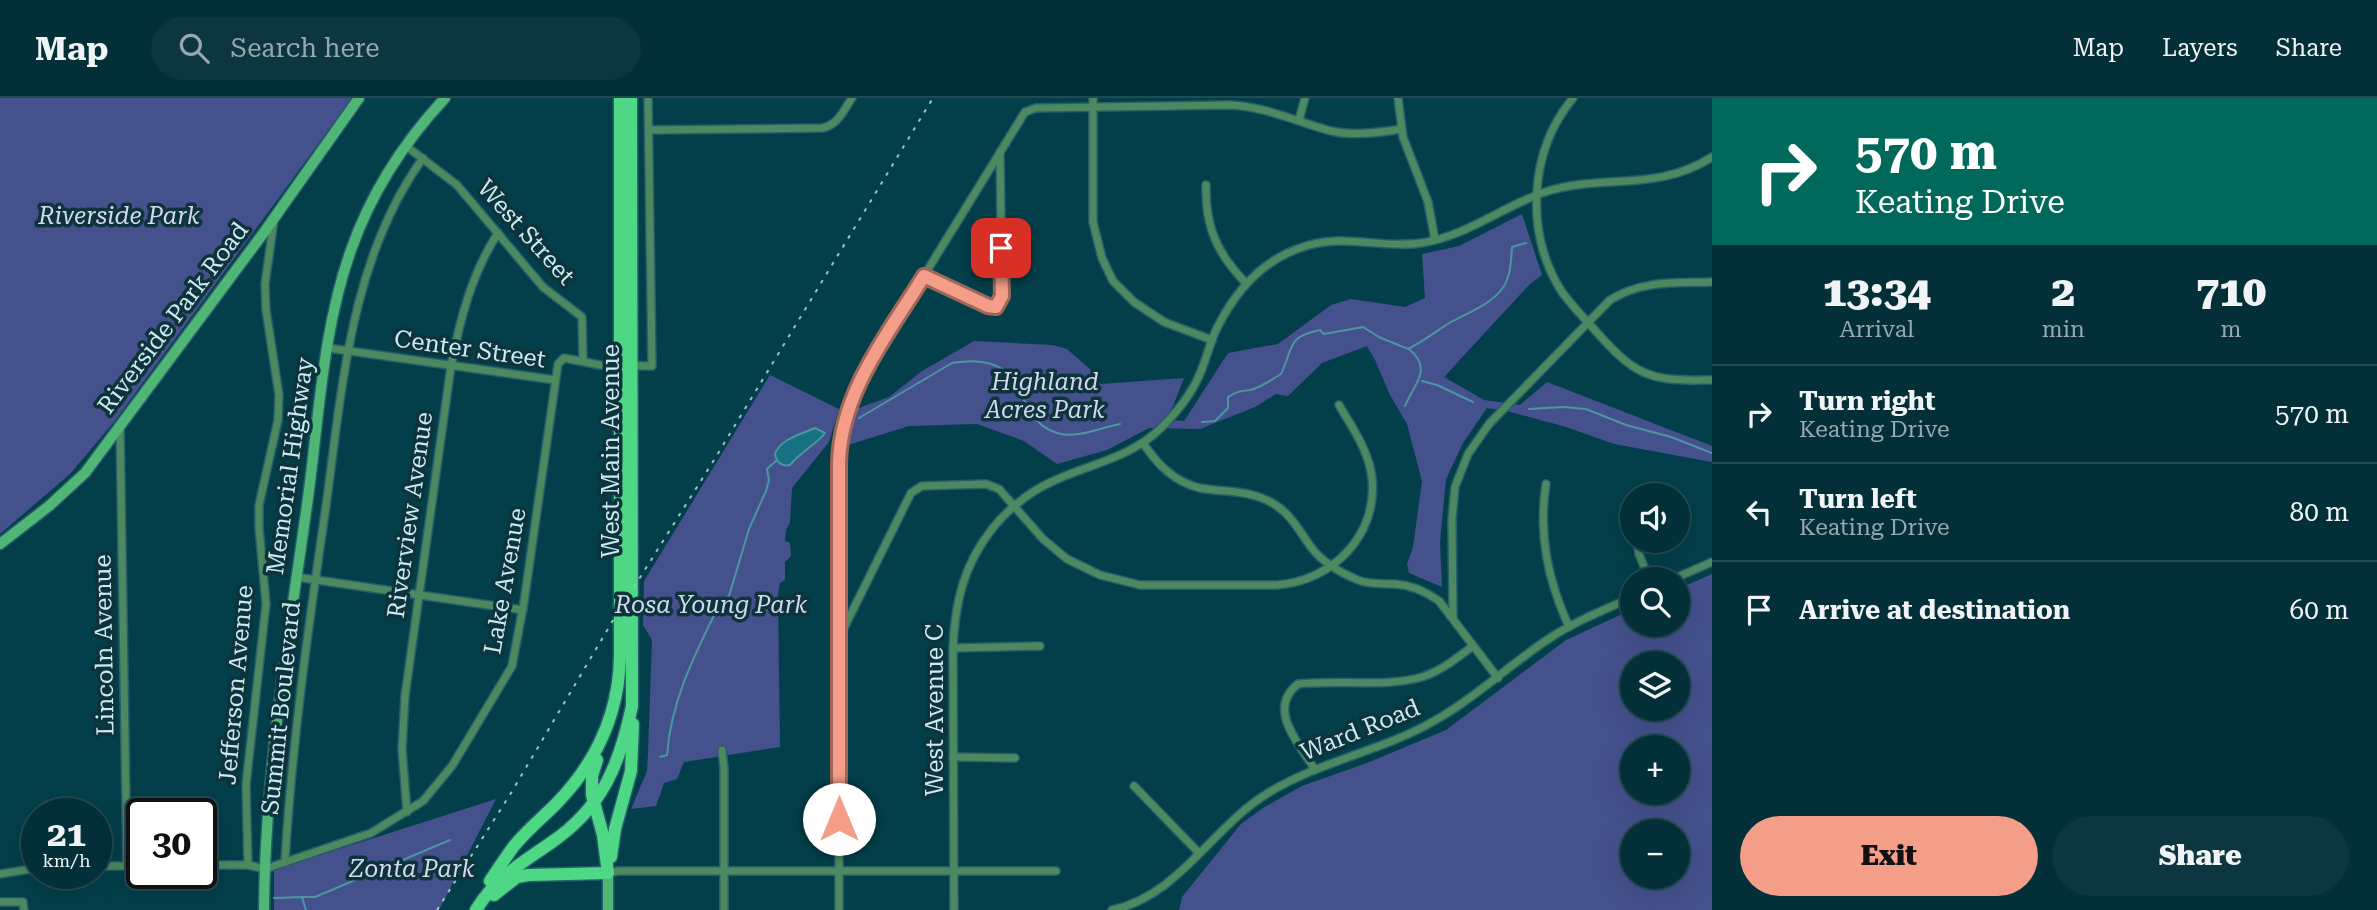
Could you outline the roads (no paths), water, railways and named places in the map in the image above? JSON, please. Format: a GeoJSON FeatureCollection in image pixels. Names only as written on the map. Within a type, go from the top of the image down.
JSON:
{"type":"FeatureCollection","features":[{"type":"Feature","properties":{"kind":"main road","name":"West Main Avenue"},"geometry":{"type":"LineString","coordinates":[[476,910],[501,877],[561,836],[593,803],[619,760],[632,706],[620,98]]}},
{"type":"Feature","properties":{"kind":"main road","name":"West Main Avenue"},"geometry":{"type":"LineString","coordinates":[[469,910],[514,846],[555,806],[583,772],[605,732],[618,687],[631,98]]}},
{"type":"Feature","properties":{"kind":"main road"},"geometry":{"type":"LineString","coordinates":[[608,870],[603,835],[593,803],[593,772],[615,718],[618,687]]}},
{"type":"Feature","properties":{"kind":"main road"},"geometry":{"type":"LineString","coordinates":[[608,870],[615,829],[632,764],[632,706]]}},
{"type":"Feature","properties":{"kind":"main road"},"geometry":{"type":"LineString","coordinates":[[482,910],[495,892],[517,877],[608,870]]}},
{"type":"Feature","properties":{"kind":"street","name":"Riverside Park Road"},"geometry":{"type":"LineString","coordinates":[[0,544],[49,506],[85,473],[274,218],[359,98]]}},
{"type":"Feature","properties":{"kind":"street","name":"Memorial Highway"},"geometry":{"type":"LineString","coordinates":[[264,910],[269,788],[278,703],[337,298],[351,249],[378,190],[406,146],[445,98]]}},
{"type":"Feature","properties":{"kind":"street"},"geometry":{"type":"LineString","coordinates":[[648,98],[649,130],[826,128],[837,121],[852,98]]}},
{"type":"Feature","properties":{"kind":"street"},"geometry":{"type":"LineString","coordinates":[[1299,120],[1305,98]]}},
{"type":"Feature","properties":{"kind":"street"},"geometry":{"type":"LineString","coordinates":[[1398,98],[1401,129],[1428,202],[1435,240]]}},
{"type":"Feature","properties":{"kind":"street"},"geometry":{"type":"LineString","coordinates":[[1573,98],[1561,114],[1547,142],[1536,195],[1540,239],[1550,270],[1562,293],[1622,358],[1643,372],[1669,379],[1712,380]]}},
{"type":"Feature","properties":{"kind":"street"},"geometry":{"type":"LineString","coordinates":[[839,910],[841,433],[859,382],[1025,112],[1036,108],[1093,102],[1204,101],[1253,107],[1329,130],[1371,133],[1401,129]]}},
{"type":"Feature","properties":{"kind":"street"},"geometry":{"type":"LineString","coordinates":[[1093,102],[1093,222],[1102,258],[1113,281],[1134,302],[1164,322],[1212,340]]}},
{"type":"Feature","properties":{"kind":"street","name":"Center Street"},"geometry":{"type":"LineString","coordinates":[[328,348],[555,380],[560,359],[564,358],[600,365],[652,366],[649,130]]}},
{"type":"Feature","properties":{"kind":"street","name":"West Street"},"geometry":{"type":"LineString","coordinates":[[406,146],[464,191],[543,287],[582,317],[583,361]]}},
{"type":"Feature","properties":{"kind":"street"},"geometry":{"type":"LineString","coordinates":[[924,276],[988,306],[996,307],[1002,296],[1000,152]]}},
{"type":"Feature","properties":{"kind":"street","name":"Summit Boulevard"},"geometry":{"type":"LineString","coordinates":[[285,861],[292,750],[358,301],[370,263],[395,203],[423,158]]}},
{"type":"Feature","properties":{"kind":"street","name":"West Avenue C"},"geometry":{"type":"LineString","coordinates":[[954,910],[955,611],[962,582],[992,528],[1025,497],[1050,483],[1114,459],[1143,443],[1162,428],[1185,402],[1231,303],[1246,283],[1273,261],[1312,244],[1345,239],[1411,244],[1435,240],[1466,231],[1536,195],[1579,184],[1660,179],[1688,170],[1712,158]]}},
{"type":"Feature","properties":{"kind":"street"},"geometry":{"type":"LineString","coordinates":[[1206,185],[1205,209],[1212,236],[1235,272],[1246,283]]}},
{"type":"Feature","properties":{"kind":"street","name":"Jefferson Avenue"},"geometry":{"type":"LineString","coordinates":[[248,865],[246,785],[266,604],[259,505],[278,420],[279,396],[266,310],[265,284],[274,218]]}},
{"type":"Feature","properties":{"kind":"street","name":"Riverview Avenue"},"geometry":{"type":"LineString","coordinates":[[407,812],[402,749],[405,696],[451,366],[459,324],[472,285],[488,248],[498,233]]}},
{"type":"Feature","properties":{"kind":"street"},"geometry":{"type":"LineString","coordinates":[[1453,618],[1455,487],[1468,454],[1489,424],[1610,300],[1634,288],[1660,283],[1712,282]]}},
{"type":"Feature","properties":{"kind":"street","name":"Lake Avenue"},"geometry":{"type":"LineString","coordinates":[[265,869],[371,833],[423,801],[452,766],[512,666],[523,610],[555,380]]}},
{"type":"Feature","properties":{"kind":"street"},"geometry":{"type":"LineString","coordinates":[[839,640],[911,493],[922,486],[986,484],[999,489],[1042,539],[1067,559],[1100,575],[1140,585],[1293,584],[1317,574],[1346,555],[1358,540],[1372,502],[1372,477],[1366,454],[1339,405]]}},
{"type":"Feature","properties":{"kind":"street","name":"Lincoln Avenue"},"geometry":{"type":"LineString","coordinates":[[120,425],[126,803]]}},
{"type":"Feature","properties":{"kind":"street"},"geometry":{"type":"LineString","coordinates":[[1143,443],[1168,473],[1183,482],[1259,496],[1277,506],[1295,523],[1320,558],[1360,581],[1397,584],[1426,592],[1439,601],[1498,678]]}},
{"type":"Feature","properties":{"kind":"street"},"geometry":{"type":"LineString","coordinates":[[1546,484],[1542,521],[1545,554],[1552,584],[1569,627]]}},
{"type":"Feature","properties":{"kind":"street"},"geometry":{"type":"LineString","coordinates":[[1690,572],[1712,562]]}},
{"type":"Feature","properties":{"kind":"street"},"geometry":{"type":"LineString","coordinates":[[296,577],[523,610]]}},
{"type":"Feature","properties":{"kind":"street","name":"Ward Road"},"geometry":{"type":"LineString","coordinates":[[1112,910],[1153,894],[1169,883],[1238,814],[1267,794],[1315,769],[1432,723],[1498,678],[1549,638],[1620,603]]}},
{"type":"Feature","properties":{"kind":"street"},"geometry":{"type":"LineString","coordinates":[[953,648],[1040,646]]}},
{"type":"Feature","properties":{"kind":"street"},"geometry":{"type":"LineString","coordinates":[[1315,769],[1284,718],[1283,704],[1287,693],[1297,684],[1404,681],[1424,677],[1445,667],[1473,646]]}},
{"type":"Feature","properties":{"kind":"street"},"geometry":{"type":"LineString","coordinates":[[722,750],[724,910]]}},
{"type":"Feature","properties":{"kind":"street"},"geometry":{"type":"LineString","coordinates":[[953,757],[1015,758]]}},
{"type":"Feature","properties":{"kind":"street"},"geometry":{"type":"LineString","coordinates":[[1134,786],[1199,853]]}},
{"type":"Feature","properties":{"kind":"street"},"geometry":{"type":"LineString","coordinates":[[217,865],[248,865],[265,869]]}},
{"type":"Feature","properties":{"kind":"street"},"geometry":{"type":"LineString","coordinates":[[608,910],[608,870],[1055,871]]}},
{"type":"Feature","properties":{"kind":"street"},"geometry":{"type":"LineString","coordinates":[[0,873],[21,872]]}},
{"type":"Feature","properties":{"kind":"street"},"geometry":{"type":"LineString","coordinates":[[0,902],[23,902],[24,910]]}},
{"type":"Feature","properties":{"kind":"waterway"},"geometry":{"type":"LineString","coordinates":[[1202,422],[1215,421],[1228,408],[1228,397],[1231,395],[1258,387],[1281,374],[1293,344],[1309,333],[1320,330],[1324,334],[1363,327],[1408,349],[1414,346],[1497,295],[1507,279],[1512,247],[1526,243]]}},
{"type":"Feature","properties":{"kind":"waterway"},"geometry":{"type":"LineString","coordinates":[[1405,406],[1421,371],[1420,364],[1409,349]]}},
{"type":"Feature","properties":{"kind":"waterway"},"geometry":{"type":"LineString","coordinates":[[859,418],[952,363],[979,362],[997,366],[1010,376],[1033,416],[1044,427],[1068,435],[1120,424]]}},
{"type":"Feature","properties":{"kind":"waterway"},"geometry":{"type":"LineString","coordinates":[[1422,381],[1473,402]]}},
{"type":"Feature","properties":{"kind":"waterway"},"geometry":{"type":"LineString","coordinates":[[1529,409],[1586,409],[1712,453]]}},
{"type":"Feature","properties":{"kind":"waterway"},"geometry":{"type":"LineString","coordinates":[[660,757],[667,755],[674,714],[694,656],[721,601],[729,596],[749,529],[766,491],[769,480],[767,469],[777,460]]}},
{"type":"Feature","properties":{"kind":"waterway"},"geometry":{"type":"LineString","coordinates":[[302,897],[315,897],[450,840]]}},
{"type":"Feature","properties":{"kind":"waterway"},"geometry":{"type":"LineString","coordinates":[[274,898],[302,897],[306,910]]}},
{"type":"Feature","properties":{"kind":"railway"},"geometry":{"type":"LineString","coordinates":[[437,910],[511,793],[612,622],[714,460],[933,98]]}},
{"type":"Feature","properties":{"kind":"park label","name":"Riverside Park"},"geometry":{"type":"Point","coordinates":[119,216]}},
{"type":"Feature","properties":{"kind":"park label","name":"Highland Acres Park"},"geometry":{"type":"Point","coordinates":[1045,396]}},
{"type":"Feature","properties":{"kind":"park label","name":"Rosa Young Park"},"geometry":{"type":"Point","coordinates":[711,605]}},
{"type":"Feature","properties":{"kind":"park label","name":"Zonta Park"},"geometry":{"type":"Point","coordinates":[412,869]}}]}
